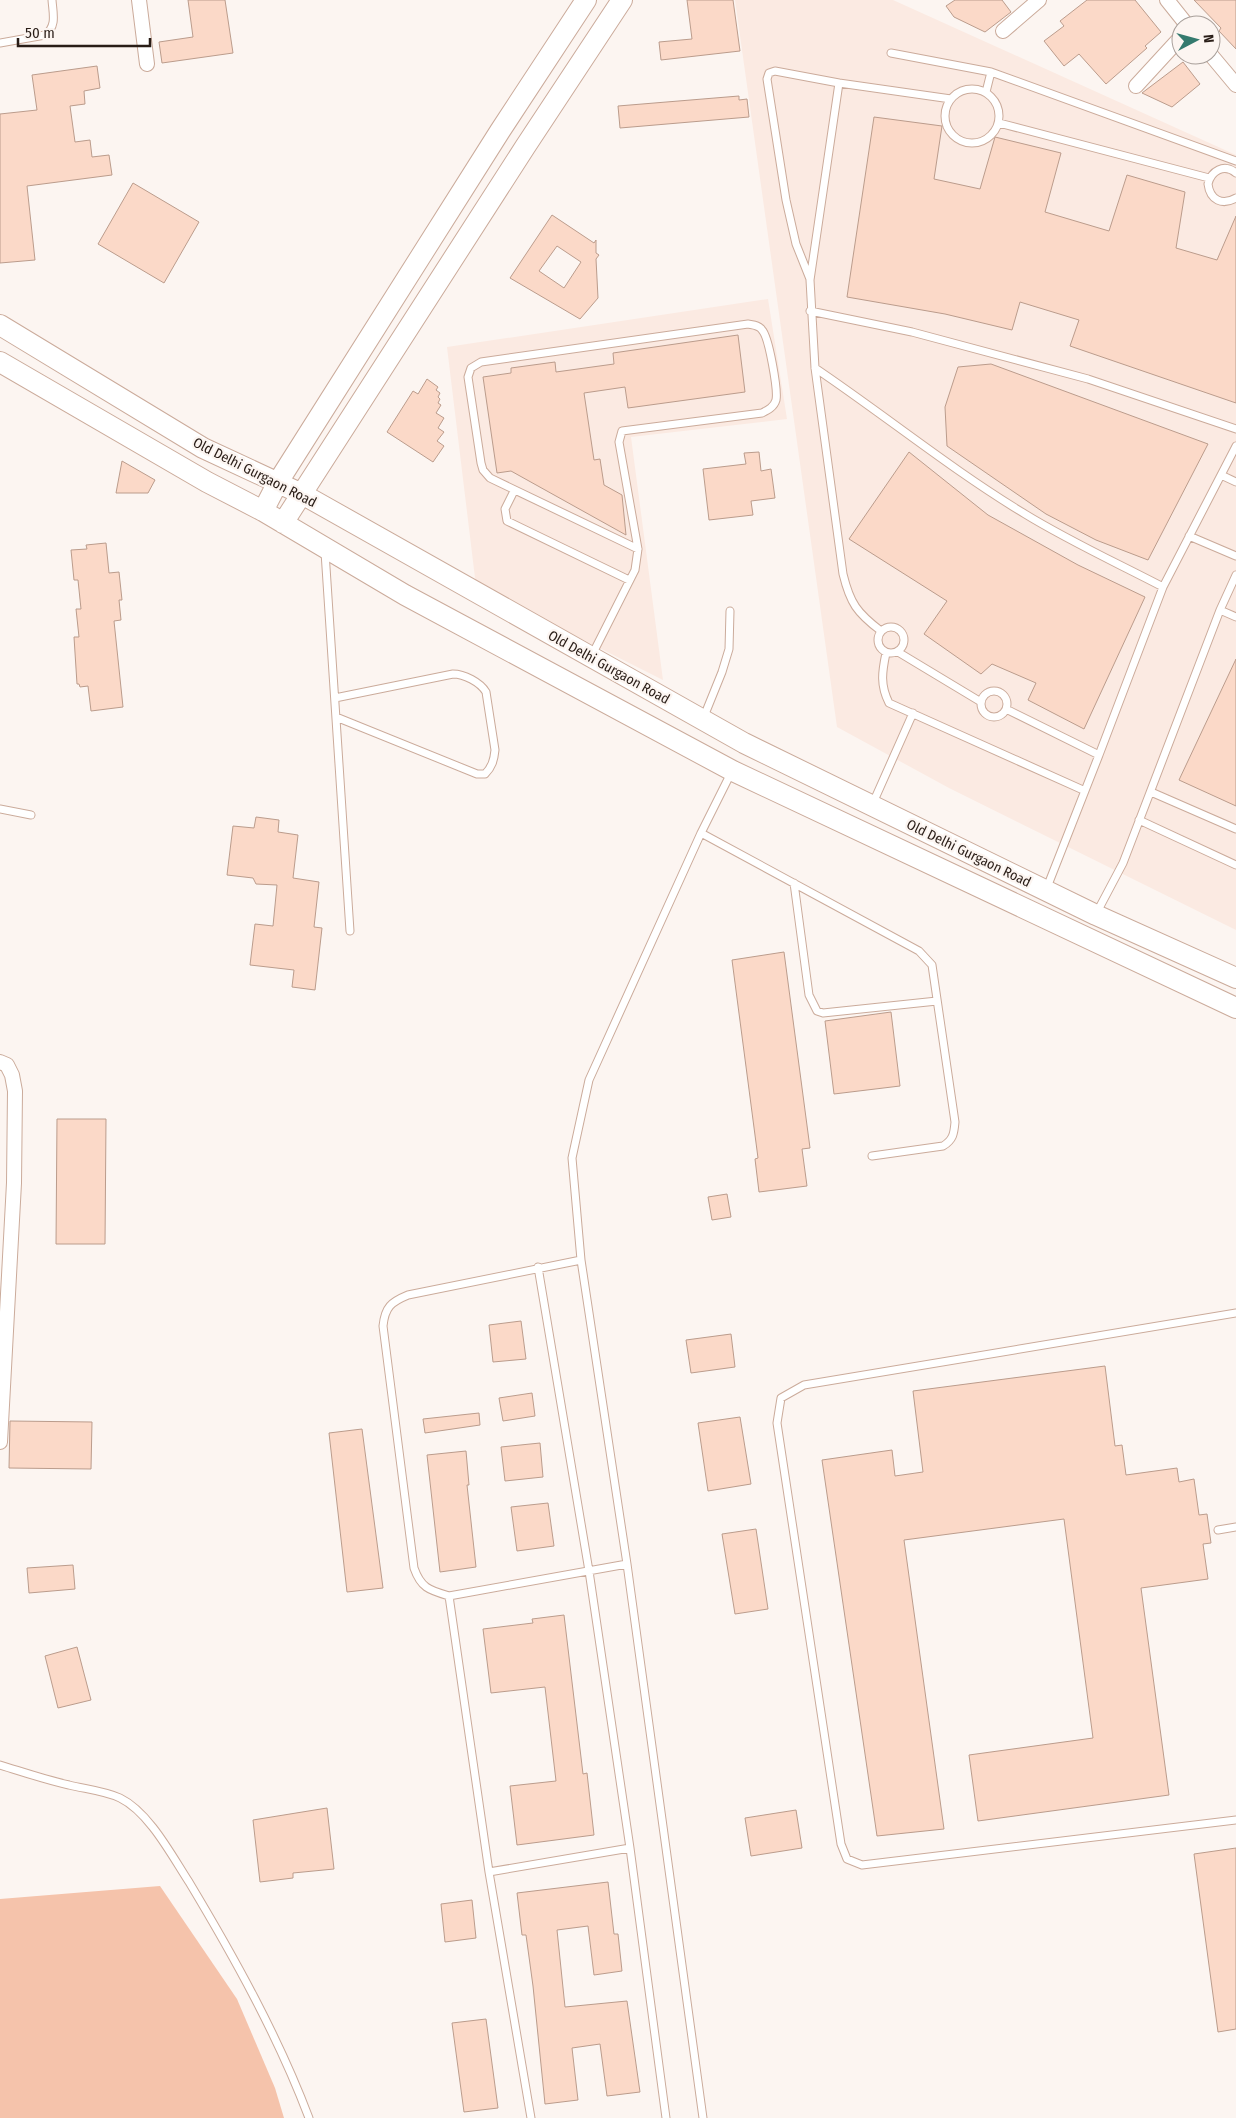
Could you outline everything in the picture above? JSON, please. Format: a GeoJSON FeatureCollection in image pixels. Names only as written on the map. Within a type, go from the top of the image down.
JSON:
{"type":"FeatureCollection","features":[{"type":"Feature","properties":{"kind":"main road"},"geometry":{"type":"LineString","coordinates":[[263,510],[278,482],[494,139],[586,0]]}},
{"type":"Feature","properties":{"kind":"main road"},"geometry":{"type":"LineString","coordinates":[[283,523],[622,0]]}},
{"type":"Feature","properties":{"kind":"main road","name":"Old Delhi Gurgaon Road"},"geometry":{"type":"LineString","coordinates":[[0,324],[203,448],[302,494],[744,743],[1096,915],[1236,978]]}},
{"type":"Feature","properties":{"kind":"main road","name":"Old Delhi Gurgaon Road"},"geometry":{"type":"LineString","coordinates":[[0,362],[207,482],[263,510],[405,595],[733,771],[1236,1008]]}},
{"type":"Feature","properties":{"kind":"street"},"geometry":{"type":"LineString","coordinates":[[139,0],[147,64]]}},
{"type":"Feature","properties":{"kind":"street"},"geometry":{"type":"LineString","coordinates":[[1002,31],[1039,0]]}},
{"type":"Feature","properties":{"kind":"street"},"geometry":{"type":"LineString","coordinates":[[1167,0],[1179,15]]}},
{"type":"Feature","properties":{"kind":"street"},"geometry":{"type":"LineString","coordinates":[[1136,86],[1171,49]]}},
{"type":"Feature","properties":{"kind":"street"},"geometry":{"type":"LineString","coordinates":[[1219,65],[1236,86]]}},
{"type":"Feature","properties":{"kind":"street"},"geometry":{"type":"LineString","coordinates":[[0,1062],[7,1065],[12,1075],[15,1092],[14,1183],[0,1442]]}},
{"type":"Feature","properties":{"kind":"lane"},"geometry":{"type":"LineString","coordinates":[[0,43],[45,35],[51,31],[54,25],[52,0]]}},
{"type":"Feature","properties":{"kind":"lane"},"geometry":{"type":"LineString","coordinates":[[891,53],[991,72],[1236,161],[1234,171],[1219,169],[1209,178],[1208,191],[1212,197],[1224,202],[1236,198]]}},
{"type":"Feature","properties":{"kind":"lane"},"geometry":{"type":"LineString","coordinates":[[810,280],[796,244],[786,200],[768,78],[769,73],[776,71],[839,83],[951,99]]}},
{"type":"Feature","properties":{"kind":"lane"},"geometry":{"type":"LineString","coordinates":[[986,92],[991,72]]}},
{"type":"Feature","properties":{"kind":"lane"},"geometry":{"type":"LineString","coordinates":[[839,83],[810,280],[810,311],[815,368],[847,591],[861,616],[881,631]]}},
{"type":"Feature","properties":{"kind":"lane"},"geometry":{"type":"LineString","coordinates":[[969,88],[986,92],[997,105],[998,123],[995,131],[981,142],[963,142],[948,130],[945,121],[945,112],[951,99],[960,91],[969,88]]}},
{"type":"Feature","properties":{"kind":"lane"},"geometry":{"type":"LineString","coordinates":[[998,123],[1209,178]]}},
{"type":"Feature","properties":{"kind":"lane"},"geometry":{"type":"LineString","coordinates":[[810,311],[912,332],[1088,379],[1236,429]]}},
{"type":"Feature","properties":{"kind":"lane"},"geometry":{"type":"LineString","coordinates":[[592,657],[635,570],[638,549],[619,442],[622,431],[762,413],[771,408],[776,400],[776,390],[764,331],[758,326],[748,324],[475,364],[468,377],[483,470],[490,478],[638,549]]}},
{"type":"Feature","properties":{"kind":"lane"},"geometry":{"type":"LineString","coordinates":[[815,368],[883,415],[925,448],[1025,514],[1163,587]]}},
{"type":"Feature","properties":{"kind":"lane"},"geometry":{"type":"LineString","coordinates":[[1046,890],[1163,587],[1236,446]]}},
{"type":"Feature","properties":{"kind":"lane"},"geometry":{"type":"LineString","coordinates":[[1221,475],[1236,482]]}},
{"type":"Feature","properties":{"kind":"lane"},"geometry":{"type":"LineString","coordinates":[[514,491],[505,509],[507,521],[630,580]]}},
{"type":"Feature","properties":{"kind":"lane"},"geometry":{"type":"LineString","coordinates":[[1189,536],[1236,556]]}},
{"type":"Feature","properties":{"kind":"lane"},"geometry":{"type":"LineString","coordinates":[[324,547],[350,931]]}},
{"type":"Feature","properties":{"kind":"lane"},"geometry":{"type":"LineString","coordinates":[[1096,915],[1123,863],[1220,610],[1236,575]]}},
{"type":"Feature","properties":{"kind":"lane"},"geometry":{"type":"LineString","coordinates":[[1220,610],[1236,617]]}},
{"type":"Feature","properties":{"kind":"lane"},"geometry":{"type":"LineString","coordinates":[[702,719],[722,672],[729,649],[730,611]]}},
{"type":"Feature","properties":{"kind":"lane"},"geometry":{"type":"LineString","coordinates":[[881,631],[889,627],[901,632],[904,640],[898,652]]}},
{"type":"Feature","properties":{"kind":"lane"},"geometry":{"type":"LineString","coordinates":[[881,631],[878,644],[886,653]]}},
{"type":"Feature","properties":{"kind":"lane"},"geometry":{"type":"LineString","coordinates":[[886,653],[898,652],[981,702],[984,712],[992,716],[1002,714],[1006,709],[1004,696],[995,691],[986,694],[981,702]]}},
{"type":"Feature","properties":{"kind":"lane"},"geometry":{"type":"LineString","coordinates":[[886,653],[881,679],[883,692],[889,703],[1084,790]]}},
{"type":"Feature","properties":{"kind":"lane"},"geometry":{"type":"LineString","coordinates":[[335,698],[453,674],[464,676],[486,692],[495,750],[494,759],[490,769],[485,774],[477,774],[336,717]]}},
{"type":"Feature","properties":{"kind":"lane"},"geometry":{"type":"LineString","coordinates":[[1006,709],[1099,754]]}},
{"type":"Feature","properties":{"kind":"lane"},"geometry":{"type":"LineString","coordinates":[[872,806],[913,713]]}},
{"type":"Feature","properties":{"kind":"lane"},"geometry":{"type":"LineString","coordinates":[[703,2118],[627,1564],[581,1260],[572,1158],[589,1080],[702,833],[733,771]]}},
{"type":"Feature","properties":{"kind":"lane"},"geometry":{"type":"LineString","coordinates":[[1151,792],[1236,829]]}},
{"type":"Feature","properties":{"kind":"lane"},"geometry":{"type":"LineString","coordinates":[[0,809],[31,815]]}},
{"type":"Feature","properties":{"kind":"lane"},"geometry":{"type":"LineString","coordinates":[[1140,820],[1236,865]]}},
{"type":"Feature","properties":{"kind":"lane"},"geometry":{"type":"LineString","coordinates":[[702,833],[919,950],[932,965],[955,1122],[951,1141],[943,1146],[872,1156]]}},
{"type":"Feature","properties":{"kind":"lane"},"geometry":{"type":"LineString","coordinates":[[794,883],[810,995],[817,1011],[824,1013],[937,1001]]}},
{"type":"Feature","properties":{"kind":"lane"},"geometry":{"type":"LineString","coordinates":[[581,1260],[408,1294],[394,1301],[385,1311],[383,1326],[414,1568],[418,1580],[430,1590],[449,1596],[627,1564]]}},
{"type":"Feature","properties":{"kind":"lane"},"geometry":{"type":"LineString","coordinates":[[538,1267],[589,1571],[630,1848],[666,2118]]}},
{"type":"Feature","properties":{"kind":"lane"},"geometry":{"type":"LineString","coordinates":[[1236,1313],[804,1385],[781,1398],[777,1423],[841,1844],[847,1859],[862,1865],[1236,1820]]}},
{"type":"Feature","properties":{"kind":"lane"},"geometry":{"type":"LineString","coordinates":[[1218,1530],[1236,1527]]}},
{"type":"Feature","properties":{"kind":"lane"},"geometry":{"type":"LineString","coordinates":[[449,1596],[490,1872],[530,2118]]}},
{"type":"Feature","properties":{"kind":"lane"},"geometry":{"type":"LineString","coordinates":[[0,1765],[46,1780],[120,1798],[140,1812],[169,1850],[213,1921],[263,2015],[296,2085],[309,2118]]}},
{"type":"Feature","properties":{"kind":"lane"},"geometry":{"type":"LineString","coordinates":[[490,1872],[630,1848]]}},
{"type":"Feature","properties":{"kind":"shaded area"},"geometry":{"type":"Polygon","coordinates":[[[735,0],[893,0],[1236,155],[1236,930],[949,788],[837,727],[735,0]]]}},
{"type":"Feature","properties":{"kind":"shaded area"},"geometry":{"type":"Polygon","coordinates":[[[768,299],[787,419],[631,437],[663,680],[476,586],[447,347],[768,299]]]}},
{"type":"Feature","properties":{"kind":"shaded area"},"geometry":{"type":"Polygon","coordinates":[[[160,1886],[237,1999],[275,2088],[284,2118],[0,2118],[0,1899],[160,1886]]]}},
{"type":"Feature","properties":{"kind":"building"},"geometry":{"type":"Polygon","coordinates":[[[188,0],[225,0],[233,53],[162,63],[159,42],[193,37],[188,0]]]}},
{"type":"Feature","properties":{"kind":"building"},"geometry":{"type":"Polygon","coordinates":[[[687,0],[733,0],[740,51],[661,60],[659,42],[692,39],[687,0]]]}},
{"type":"Feature","properties":{"kind":"building"},"geometry":{"type":"Polygon","coordinates":[[[955,0],[1002,0],[1011,12],[985,32],[954,17],[946,6],[955,0]]]}},
{"type":"Feature","properties":{"kind":"building"},"geometry":{"type":"Polygon","coordinates":[[[1087,0],[1135,0],[1161,32],[1145,46],[1147,48],[1106,84],[1079,54],[1064,66],[1044,41],[1064,26],[1060,21],[1087,0]]]}},
{"type":"Feature","properties":{"kind":"building"},"geometry":{"type":"Polygon","coordinates":[[[1194,0],[1236,0],[1236,49],[1221,33],[1221,15],[1208,15],[1194,0]]]}},
{"type":"Feature","properties":{"kind":"building"},"geometry":{"type":"Polygon","coordinates":[[[1179,65],[1185,65],[1200,84],[1172,107],[1142,93],[1179,65]]]}},
{"type":"Feature","properties":{"kind":"building"},"geometry":{"type":"Polygon","coordinates":[[[97,66],[100,88],[84,91],[85,104],[70,106],[75,142],[90,140],[92,157],[109,155],[112,175],[27,186],[35,260],[0,263],[0,114],[37,110],[32,75],[97,66]]]}},
{"type":"Feature","properties":{"kind":"building"},"geometry":{"type":"Polygon","coordinates":[[[739,96],[739,100],[747,99],[749,117],[620,128],[618,106],[739,96]]]}},
{"type":"Feature","properties":{"kind":"building"},"geometry":{"type":"Polygon","coordinates":[[[874,117],[942,126],[934,179],[980,189],[995,137],[1061,153],[1045,212],[1109,231],[1127,175],[1185,192],[1176,248],[1217,260],[1236,216],[1236,403],[1070,346],[1079,320],[1020,302],[1012,330],[945,314],[847,297],[874,117]]]}},
{"type":"Feature","properties":{"kind":"building"},"geometry":{"type":"Polygon","coordinates":[[[133,183],[199,222],[164,283],[98,244],[133,183]]]}},
{"type":"Feature","properties":{"kind":"building"},"geometry":{"type":"Polygon","coordinates":[[[552,215],[594,243],[596,240],[596,253],[599,255],[596,259],[598,298],[580,319],[510,278],[552,215]],[[557,246],[539,271],[564,288],[581,262],[557,246]]]}},
{"type":"Feature","properties":{"kind":"building"},"geometry":{"type":"Polygon","coordinates":[[[738,335],[745,392],[628,408],[625,387],[584,393],[594,460],[600,459],[604,485],[622,495],[626,535],[511,471],[497,473],[483,377],[511,373],[511,368],[555,362],[556,372],[614,364],[613,353],[738,335]]]}},
{"type":"Feature","properties":{"kind":"building"},"geometry":{"type":"Polygon","coordinates":[[[991,364],[1208,444],[1148,560],[1096,540],[1046,514],[947,446],[945,407],[958,367],[991,364]]]}},
{"type":"Feature","properties":{"kind":"building"},"geometry":{"type":"Polygon","coordinates":[[[427,379],[438,387],[436,390],[440,393],[438,397],[440,399],[438,403],[441,405],[436,413],[444,418],[438,428],[444,432],[437,441],[444,446],[433,462],[387,432],[413,391],[418,394],[427,379]]]}},
{"type":"Feature","properties":{"kind":"building"},"geometry":{"type":"Polygon","coordinates":[[[759,452],[761,471],[771,469],[775,498],[751,501],[753,515],[709,520],[703,469],[746,464],[744,453],[759,452]]]}},
{"type":"Feature","properties":{"kind":"building"},"geometry":{"type":"Polygon","coordinates":[[[909,452],[988,515],[1078,565],[1145,597],[1084,729],[1028,700],[1036,683],[992,664],[981,674],[924,634],[947,601],[849,539],[909,452]]]}},
{"type":"Feature","properties":{"kind":"building"},"geometry":{"type":"Polygon","coordinates":[[[122,461],[155,480],[148,493],[116,493],[122,461]]]}},
{"type":"Feature","properties":{"kind":"building"},"geometry":{"type":"Polygon","coordinates":[[[106,543],[109,573],[119,572],[122,600],[119,600],[121,620],[114,621],[123,707],[91,711],[88,686],[80,687],[77,684],[74,637],[79,637],[76,609],[81,609],[78,580],[74,580],[71,550],[87,549],[86,545],[106,543]]]}},
{"type":"Feature","properties":{"kind":"building"},"geometry":{"type":"Polygon","coordinates":[[[1236,659],[1236,806],[1179,780],[1236,659]]]}},
{"type":"Feature","properties":{"kind":"building"},"geometry":{"type":"Polygon","coordinates":[[[256,817],[279,820],[278,832],[298,835],[293,878],[319,882],[314,927],[322,928],[315,990],[292,987],[294,970],[250,965],[255,924],[273,926],[277,885],[256,884],[253,878],[227,875],[233,826],[254,828],[256,817]]]}},
{"type":"Feature","properties":{"kind":"building"},"geometry":{"type":"Polygon","coordinates":[[[784,952],[810,1148],[802,1149],[807,1186],[759,1192],[755,1159],[758,1158],[732,960],[784,952]]]}},
{"type":"Feature","properties":{"kind":"building"},"geometry":{"type":"Polygon","coordinates":[[[891,1012],[900,1086],[834,1094],[825,1021],[891,1012]]]}},
{"type":"Feature","properties":{"kind":"building"},"geometry":{"type":"Polygon","coordinates":[[[57,1119],[106,1119],[105,1244],[56,1244],[57,1119]]]}},
{"type":"Feature","properties":{"kind":"building"},"geometry":{"type":"Polygon","coordinates":[[[727,1194],[731,1217],[712,1220],[708,1197],[727,1194]]]}},
{"type":"Feature","properties":{"kind":"building"},"geometry":{"type":"Polygon","coordinates":[[[521,1321],[526,1359],[493,1362],[489,1325],[521,1321]]]}},
{"type":"Feature","properties":{"kind":"building"},"geometry":{"type":"Polygon","coordinates":[[[731,1334],[735,1367],[691,1373],[686,1340],[731,1334]]]}},
{"type":"Feature","properties":{"kind":"building"},"geometry":{"type":"Polygon","coordinates":[[[1105,1366],[1115,1446],[1122,1445],[1126,1475],[1177,1468],[1179,1482],[1194,1479],[1199,1515],[1207,1514],[1211,1543],[1203,1544],[1208,1579],[1141,1588],[1169,1795],[978,1821],[969,1755],[1093,1738],[1064,1519],[904,1540],[944,1829],[877,1836],[822,1460],[892,1450],[895,1476],[923,1472],[913,1391],[1105,1366]]]}},
{"type":"Feature","properties":{"kind":"building"},"geometry":{"type":"Polygon","coordinates":[[[532,1393],[535,1416],[503,1421],[499,1398],[532,1393]]]}},
{"type":"Feature","properties":{"kind":"building"},"geometry":{"type":"Polygon","coordinates":[[[479,1413],[480,1425],[425,1433],[423,1419],[479,1413]]]}},
{"type":"Feature","properties":{"kind":"building"},"geometry":{"type":"Polygon","coordinates":[[[740,1417],[751,1484],[708,1491],[698,1423],[740,1417]]]}},
{"type":"Feature","properties":{"kind":"building"},"geometry":{"type":"Polygon","coordinates":[[[10,1421],[92,1422],[91,1469],[9,1468],[10,1421]]]}},
{"type":"Feature","properties":{"kind":"building"},"geometry":{"type":"Polygon","coordinates":[[[362,1429],[383,1588],[347,1592],[329,1433],[362,1429]]]}},
{"type":"Feature","properties":{"kind":"building"},"geometry":{"type":"Polygon","coordinates":[[[540,1443],[543,1477],[505,1481],[501,1447],[540,1443]]]}},
{"type":"Feature","properties":{"kind":"building"},"geometry":{"type":"Polygon","coordinates":[[[466,1451],[469,1485],[467,1485],[476,1567],[440,1572],[427,1455],[466,1451]]]}},
{"type":"Feature","properties":{"kind":"building"},"geometry":{"type":"Polygon","coordinates":[[[548,1503],[554,1546],[517,1551],[511,1507],[548,1503]]]}},
{"type":"Feature","properties":{"kind":"building"},"geometry":{"type":"Polygon","coordinates":[[[756,1529],[768,1609],[735,1614],[722,1534],[756,1529]]]}},
{"type":"Feature","properties":{"kind":"building"},"geometry":{"type":"Polygon","coordinates":[[[73,1565],[75,1589],[29,1593],[27,1568],[73,1565]]]}},
{"type":"Feature","properties":{"kind":"building"},"geometry":{"type":"Polygon","coordinates":[[[564,1615],[583,1774],[587,1773],[594,1835],[517,1845],[510,1786],[556,1781],[545,1687],[491,1693],[483,1629],[533,1623],[532,1619],[564,1615]]]}},
{"type":"Feature","properties":{"kind":"building"},"geometry":{"type":"Polygon","coordinates":[[[77,1647],[91,1700],[58,1708],[45,1656],[77,1647]]]}},
{"type":"Feature","properties":{"kind":"building"},"geometry":{"type":"Polygon","coordinates":[[[327,1808],[334,1869],[293,1873],[293,1878],[260,1882],[253,1820],[327,1808]]]}},
{"type":"Feature","properties":{"kind":"building"},"geometry":{"type":"Polygon","coordinates":[[[796,1810],[802,1848],[751,1856],[745,1818],[796,1810]]]}},
{"type":"Feature","properties":{"kind":"building"},"geometry":{"type":"Polygon","coordinates":[[[1236,1848],[1236,2029],[1218,2032],[1194,1854],[1236,1848]]]}},
{"type":"Feature","properties":{"kind":"building"},"geometry":{"type":"Polygon","coordinates":[[[608,1882],[614,1934],[618,1934],[622,1971],[594,1975],[588,1926],[557,1930],[565,2007],[627,2001],[640,2092],[607,2096],[600,2044],[572,2048],[578,2100],[545,2104],[533,1986],[526,1935],[522,1935],[517,1893],[608,1882]]]}},
{"type":"Feature","properties":{"kind":"building"},"geometry":{"type":"Polygon","coordinates":[[[472,1900],[476,1938],[445,1942],[441,1904],[472,1900]]]}},
{"type":"Feature","properties":{"kind":"building"},"geometry":{"type":"Polygon","coordinates":[[[486,2019],[498,2108],[464,2112],[452,2023],[486,2019]]]}}]}
